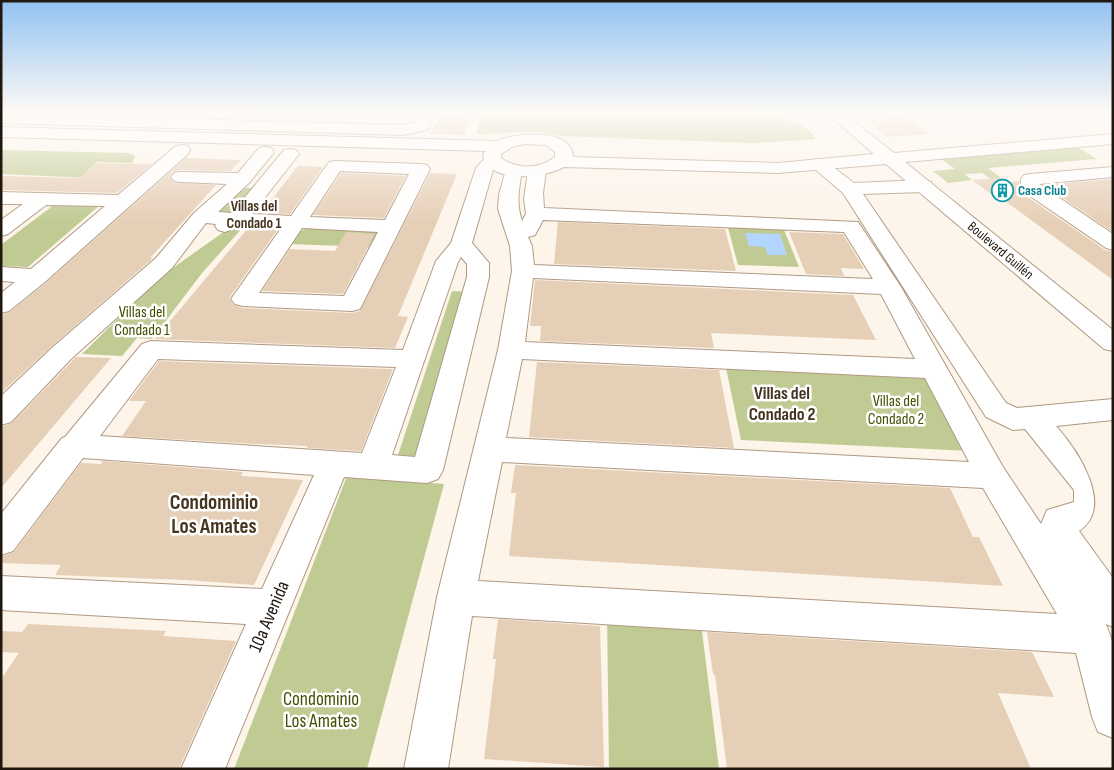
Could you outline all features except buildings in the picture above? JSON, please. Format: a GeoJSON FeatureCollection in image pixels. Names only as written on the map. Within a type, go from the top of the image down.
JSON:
{"type":"FeatureCollection","features":[{"type":"Feature","properties":{"kind":"street"},"geometry":{"type":"LineString","coordinates":[[101,201],[160,150]]}},
{"type":"Feature","properties":{"kind":"street"},"geometry":{"type":"LineString","coordinates":[[1,306],[182,150],[290,154],[496,153]]}},
{"type":"Feature","properties":{"kind":"street"},"geometry":{"type":"LineString","coordinates":[[424,150],[496,153]]}},
{"type":"Feature","properties":{"kind":"street"},"geometry":{"type":"LineString","coordinates":[[373,466],[447,261],[461,244],[485,168],[500,150]]}},
{"type":"Feature","properties":{"kind":"street"},"geometry":{"type":"LineString","coordinates":[[557,150],[562,155],[778,168],[984,150]]}},
{"type":"Feature","properties":{"kind":"street"},"geometry":{"type":"LineString","coordinates":[[496,153],[498,165],[513,170],[537,170],[551,168],[562,155],[764,154],[813,150]]}},
{"type":"Feature","properties":{"kind":"street","name":"Boulevard Guillén"},"geometry":{"type":"LineString","coordinates":[[879,150],[1113,343]]}},
{"type":"Feature","properties":{"kind":"street"},"geometry":{"type":"LineString","coordinates":[[1,414],[62,353],[164,263],[201,217],[242,180],[265,152]]}},
{"type":"Feature","properties":{"kind":"street"},"geometry":{"type":"LineString","coordinates":[[164,263],[237,220],[266,181],[290,154]]}},
{"type":"Feature","properties":{"kind":"street"},"geometry":{"type":"LineString","coordinates":[[818,164],[850,188],[996,410],[1013,419],[1113,409]]}},
{"type":"Feature","properties":{"kind":"street"},"geometry":{"type":"LineString","coordinates":[[335,166],[421,169],[392,227],[352,304],[242,299],[335,166]]}},
{"type":"Feature","properties":{"kind":"street"},"geometry":{"type":"LineString","coordinates":[[513,170],[508,195],[508,209],[522,258]]}},
{"type":"Feature","properties":{"kind":"street"},"geometry":{"type":"LineString","coordinates":[[426,769],[456,597],[490,449],[510,350],[522,258],[535,205],[537,170]]}},
{"type":"Feature","properties":{"kind":"street"},"geometry":{"type":"LineString","coordinates":[[1108,236],[1037,192],[1030,185],[1030,179],[1113,172]]}},
{"type":"Feature","properties":{"kind":"street"},"geometry":{"type":"LineString","coordinates":[[180,177],[266,181]]}},
{"type":"Feature","properties":{"kind":"street"},"geometry":{"type":"LineString","coordinates":[[850,188],[924,186]]}},
{"type":"Feature","properties":{"kind":"street"},"geometry":{"type":"LineString","coordinates":[[508,195],[535,205],[851,226],[888,287],[992,476],[1102,622]]}},
{"type":"Feature","properties":{"kind":"street"},"geometry":{"type":"LineString","coordinates":[[1,198],[124,201]]}},
{"type":"Feature","properties":{"kind":"street"},"geometry":{"type":"LineString","coordinates":[[1,230],[42,199]]}},
{"type":"Feature","properties":{"kind":"street"},"geometry":{"type":"LineString","coordinates":[[201,217],[392,227]]}},
{"type":"Feature","properties":{"kind":"street"},"geometry":{"type":"LineString","coordinates":[[73,446],[427,470],[478,277],[478,264],[461,244]]}},
{"type":"Feature","properties":{"kind":"street"},"geometry":{"type":"LineString","coordinates":[[522,258],[888,287]]}},
{"type":"Feature","properties":{"kind":"street"},"geometry":{"type":"LineString","coordinates":[[1,274],[38,276]]}},
{"type":"Feature","properties":{"kind":"street"},"geometry":{"type":"LineString","coordinates":[[1,540],[150,350],[413,359]]}},
{"type":"Feature","properties":{"kind":"street"},"geometry":{"type":"LineString","coordinates":[[510,350],[933,369]]}},
{"type":"Feature","properties":{"kind":"street"},"geometry":{"type":"LineString","coordinates":[[1032,418],[1086,482],[1091,492],[1090,509],[1078,517],[1058,520],[1056,526],[1102,622],[1113,717]]}},
{"type":"Feature","properties":{"kind":"street"},"geometry":{"type":"LineString","coordinates":[[490,449],[992,476]]}},
{"type":"Feature","properties":{"kind":"street","name":"10a Avenida"},"geometry":{"type":"LineString","coordinates":[[203,769],[334,464]]}},
{"type":"Feature","properties":{"kind":"street"},"geometry":{"type":"LineString","coordinates":[[1,593],[271,607]]}},
{"type":"Feature","properties":{"kind":"street"},"geometry":{"type":"LineString","coordinates":[[456,597],[1102,622]]}},
{"type":"Feature","properties":{"kind":"green space"},"geometry":{"type":"Polygon","coordinates":[[[1,150],[129,153],[135,156],[132,163],[97,162],[87,171],[113,179],[1,174],[1,150]]]}},
{"type":"Feature","properties":{"kind":"green space"},"geometry":{"type":"Polygon","coordinates":[[[1013,150],[1082,150],[1097,159],[988,168],[1001,178],[991,179],[982,173],[965,174],[972,180],[948,183],[933,171],[955,169],[937,156],[1013,150]]]}},
{"type":"Feature","properties":{"kind":"green space"},"geometry":{"type":"Polygon","coordinates":[[[246,188],[254,188],[239,208],[235,211],[215,213],[232,195],[246,188]]]}},
{"type":"Feature","properties":{"kind":"green space"},"geometry":{"type":"Polygon","coordinates":[[[55,204],[100,205],[28,267],[1,266],[1,245],[55,204]]]}},
{"type":"Feature","properties":{"kind":"green space","name":"Villas del Condado 1"},"geometry":{"type":"Polygon","coordinates":[[[235,224],[245,225],[202,273],[152,339],[137,338],[122,356],[82,354],[160,277],[235,224]]]}},
{"type":"Feature","properties":{"kind":"green space"},"geometry":{"type":"Polygon","coordinates":[[[727,224],[782,225],[799,267],[738,265],[727,224]]]}},
{"type":"Feature","properties":{"kind":"green space","name":"Villas del Condado 1"},"geometry":{"type":"Polygon","coordinates":[[[308,228],[379,231],[372,247],[288,244],[296,233],[308,228]]]}},
{"type":"Feature","properties":{"kind":"green space"},"geometry":{"type":"Polygon","coordinates":[[[452,291],[468,292],[419,457],[398,455],[452,291]]]}},
{"type":"Feature","properties":{"kind":"green space","name":"Villas del Condado 2"},"geometry":{"type":"Polygon","coordinates":[[[725,363],[928,372],[971,451],[741,440],[725,363]]]}},
{"type":"Feature","properties":{"kind":"green space","name":"Condominio Los Amates"},"geometry":{"type":"Polygon","coordinates":[[[347,476],[444,484],[367,769],[234,769],[347,476]]]}},
{"type":"Feature","properties":{"kind":"green space"},"geometry":{"type":"Polygon","coordinates":[[[607,610],[700,615],[719,769],[609,769],[607,610]]]}},
{"type":"Feature","properties":{"kind":"water"},"geometry":{"type":"Polygon","coordinates":[[[745,233],[780,234],[787,255],[768,255],[765,247],[749,246],[745,233]]]}},
{"type":"Feature","properties":{"kind":"place","name":"Casa Club"},"geometry":{"type":"Point","coordinates":[1002,190]}},
{"type":"Feature","properties":{"kind":"district","name":"Villas del Condado 1"},"geometry":{"type":"Point","coordinates":[254,214]}},
{"type":"Feature","properties":{"kind":"district","name":"Villas del Condado 2"},"geometry":{"type":"Point","coordinates":[782,403]}},
{"type":"Feature","properties":{"kind":"district","name":"Condominio Los Amates"},"geometry":{"type":"Point","coordinates":[214,514]}}]}
